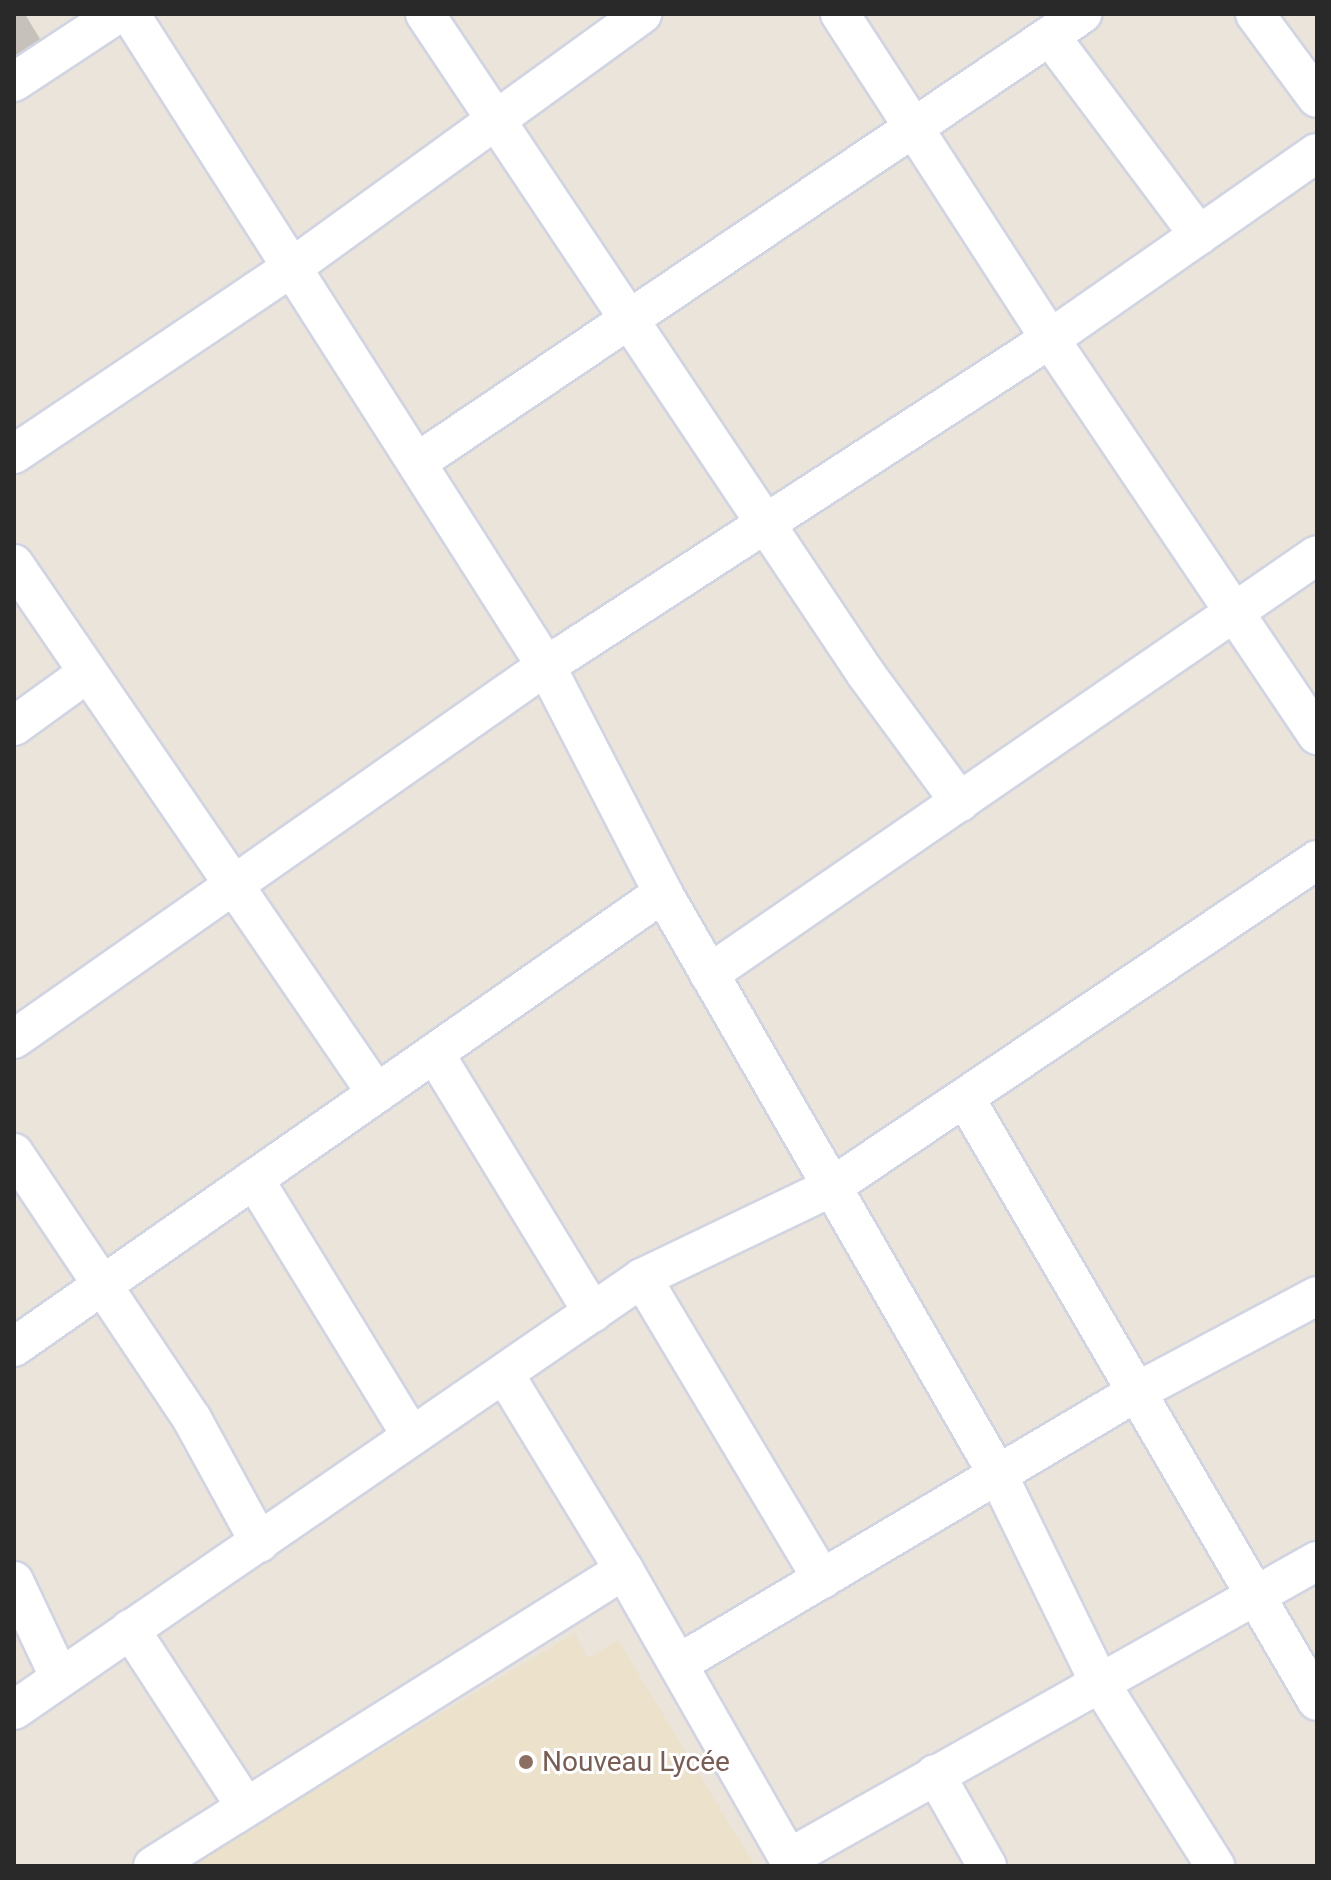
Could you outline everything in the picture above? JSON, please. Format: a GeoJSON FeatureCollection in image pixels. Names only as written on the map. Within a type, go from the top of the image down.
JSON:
{"type":"FeatureCollection","features":[{"type":"Feature","properties":{"kind":"street"},"geometry":{"type":"LineString","coordinates":[[130,14],[419,461],[546,666],[663,893],[830,1188],[998,1475],[1098,1680],[1215,1866]]}},
{"type":"Feature","properties":{"kind":"street"},"geometry":{"type":"LineString","coordinates":[[425,14],[633,318],[866,674],[960,802]]}},
{"type":"Feature","properties":{"kind":"street"},"geometry":{"type":"LineString","coordinates":[[14,454],[294,266],[642,14]]}},
{"type":"Feature","properties":{"kind":"street"},"geometry":{"type":"LineString","coordinates":[[840,14],[1050,339],[1237,612],[1317,735]]}},
{"type":"Feature","properties":{"kind":"street"},"geometry":{"type":"LineString","coordinates":[[419,461],[1082,14]]}},
{"type":"Feature","properties":{"kind":"street"},"geometry":{"type":"LineString","coordinates":[[1255,14],[1317,98]]}},
{"type":"Feature","properties":{"kind":"street"},"geometry":{"type":"LineString","coordinates":[[14,82],[94,20]]}},
{"type":"Feature","properties":{"kind":"street"},"geometry":{"type":"LineString","coordinates":[[1050,36],[1199,235]]}},
{"type":"Feature","properties":{"kind":"street"},"geometry":{"type":"LineString","coordinates":[[14,1039],[546,666],[1050,339],[1317,153]]}},
{"type":"Feature","properties":{"kind":"street"},"geometry":{"type":"LineString","coordinates":[[709,974],[1317,555]]}},
{"type":"Feature","properties":{"kind":"street"},"geometry":{"type":"LineString","coordinates":[[14,564],[232,888],[377,1094]]}},
{"type":"Feature","properties":{"kind":"street"},"geometry":{"type":"LineString","coordinates":[[14,726],[86,674]]}},
{"type":"Feature","properties":{"kind":"street"},"geometry":{"type":"LineString","coordinates":[[14,1710],[59,1676],[260,1543],[410,1434],[505,1375],[642,1278],[830,1188],[1317,860]]}},
{"type":"Feature","properties":{"kind":"street"},"geometry":{"type":"LineString","coordinates":[[14,1347],[663,893]]}},
{"type":"Feature","properties":{"kind":"street"},"geometry":{"type":"LineString","coordinates":[[435,1054],[593,1313]]}},
{"type":"Feature","properties":{"kind":"street"},"geometry":{"type":"LineString","coordinates":[[965,1098],[1140,1390],[1317,1701]]}},
{"type":"Feature","properties":{"kind":"street"},"geometry":{"type":"LineString","coordinates":[[14,1153],[192,1419],[260,1543]]}},
{"type":"Feature","properties":{"kind":"street"},"geometry":{"type":"LineString","coordinates":[[254,1179],[410,1434]]}},
{"type":"Feature","properties":{"kind":"street"},"geometry":{"type":"LineString","coordinates":[[642,1278],[822,1579]]}},
{"type":"Feature","properties":{"kind":"street"},"geometry":{"type":"LineString","coordinates":[[678,1664],[1140,1390],[1317,1296]]}},
{"type":"Feature","properties":{"kind":"street"},"geometry":{"type":"LineString","coordinates":[[505,1375],[624,1570],[791,1862],[1098,1680],[1317,1561]]}},
{"type":"Feature","properties":{"kind":"street"},"geometry":{"type":"LineString","coordinates":[[153,1866],[624,1570]]}},
{"type":"Feature","properties":{"kind":"street"},"geometry":{"type":"LineString","coordinates":[[14,1581],[59,1676]]}},
{"type":"Feature","properties":{"kind":"street"},"geometry":{"type":"LineString","coordinates":[[130,1629],[246,1807]]}},
{"type":"Feature","properties":{"kind":"street"},"geometry":{"type":"LineString","coordinates":[[935,1774],[987,1866]]}},
{"type":"Feature","properties":{"kind":"shaded area","name":"Nouveau Lycée"},"geometry":{"type":"Polygon","coordinates":[[[575,1633],[588,1658],[618,1640],[755,1866],[186,1866],[575,1633]]]}},
{"type":"Feature","properties":{"kind":"building"},"geometry":{"type":"Polygon","coordinates":[[[14,14],[25,14],[43,44],[14,61],[14,14]]]}},
{"type":"Feature","properties":{"kind":"place","name":"Nouveau Lycée"},"geometry":{"type":"Point","coordinates":[526,1762]}}]}
